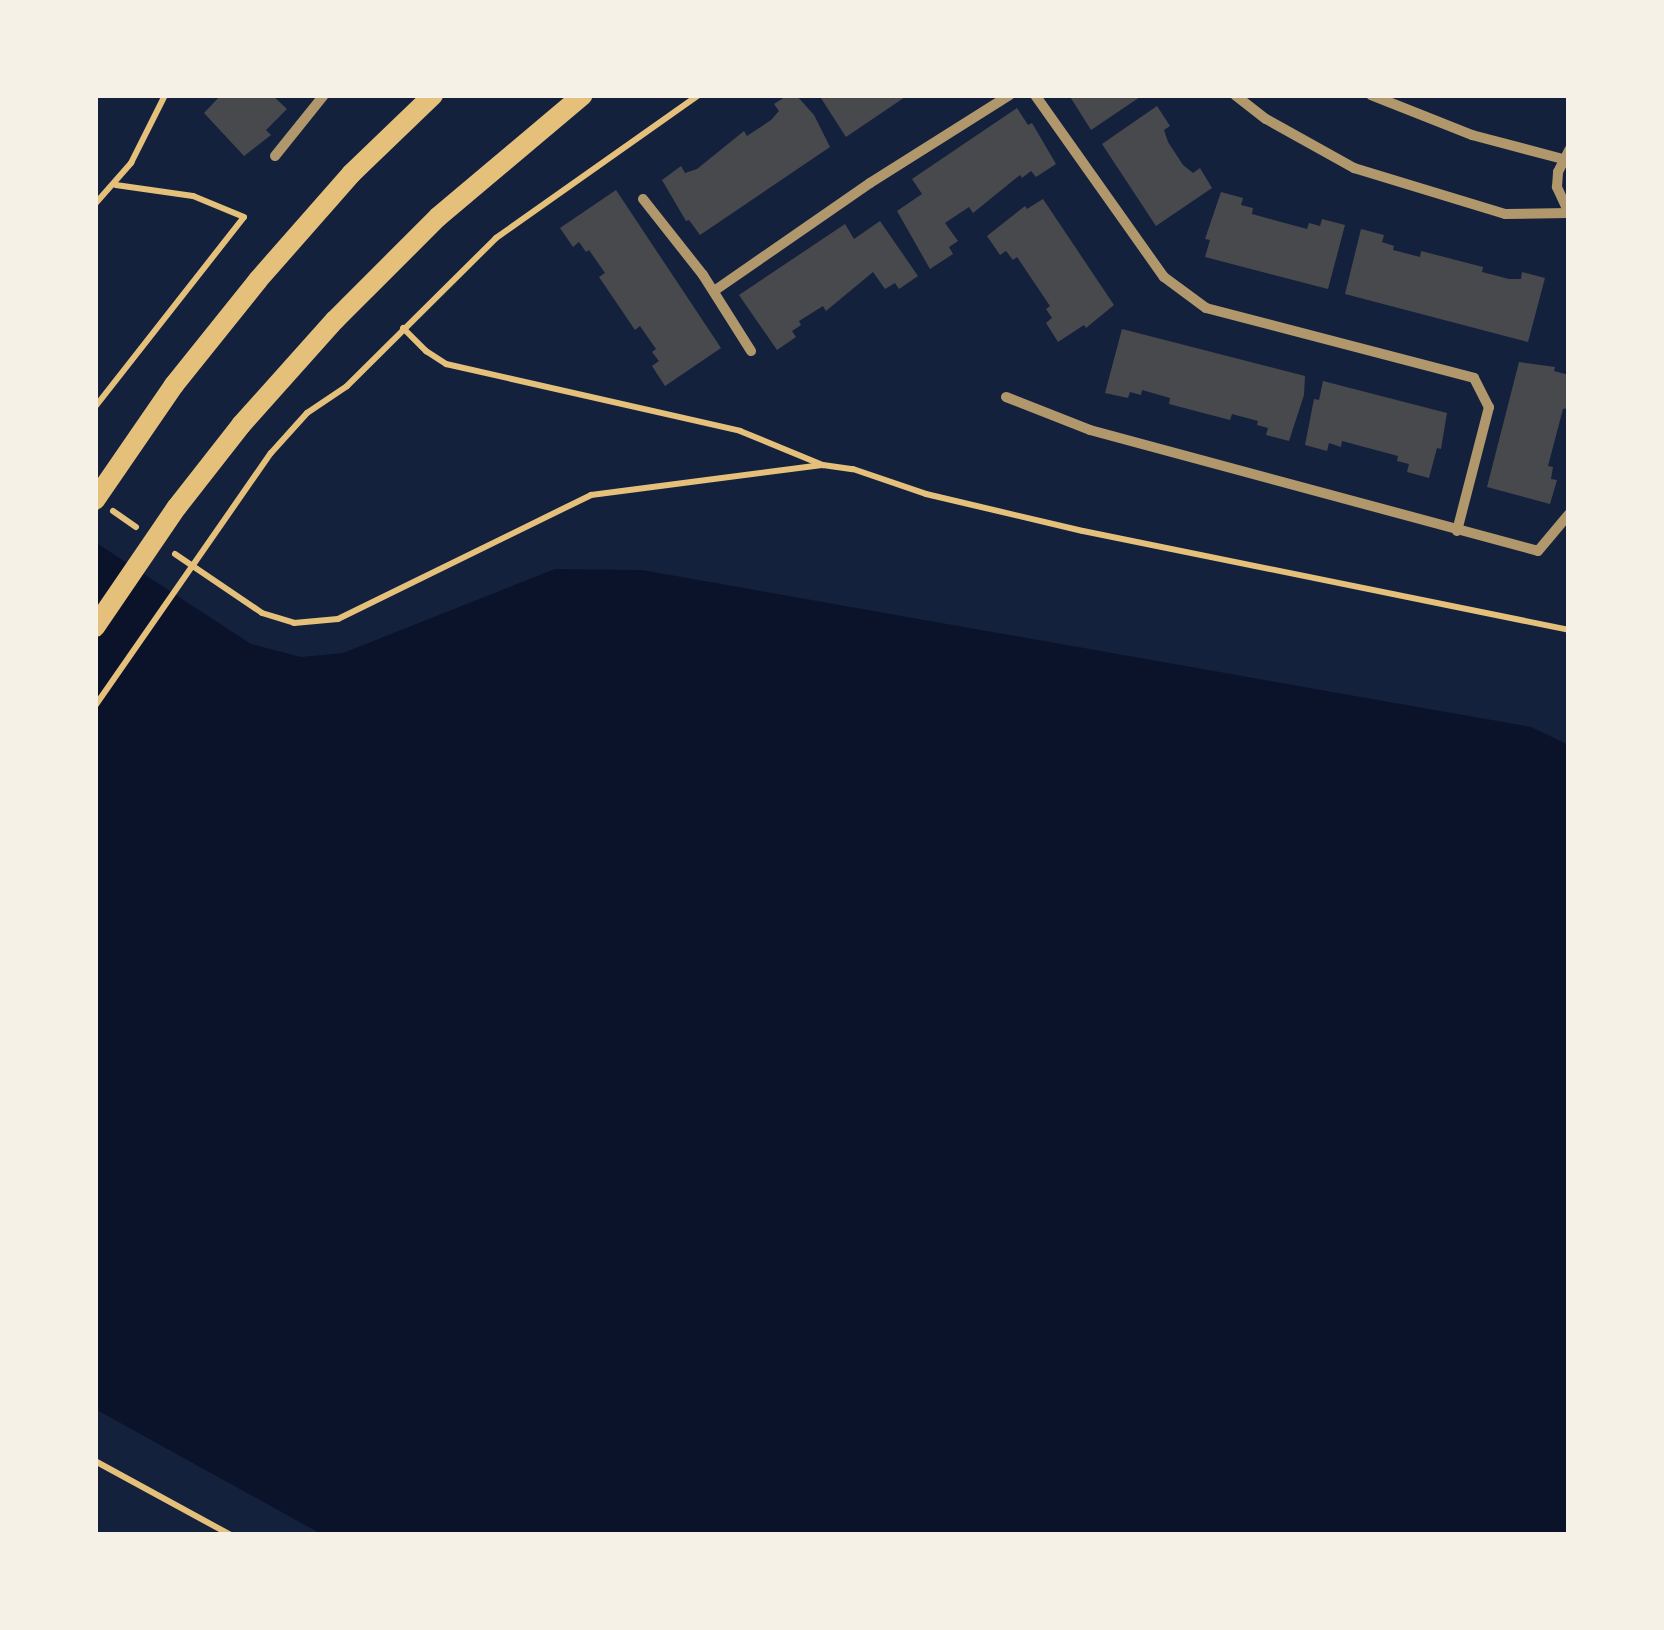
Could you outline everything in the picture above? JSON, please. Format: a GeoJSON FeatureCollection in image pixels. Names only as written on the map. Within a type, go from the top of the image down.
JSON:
{"type":"FeatureCollection","features":[{"type":"Feature","properties":{"kind":"main road"},"geometry":{"type":"LineString","coordinates":[[103,505],[118,466],[174,385],[258,280],[351,174],[433,95]]}},
{"type":"Feature","properties":{"kind":"main road"},"geometry":{"type":"LineString","coordinates":[[95,628],[177,507],[241,425],[335,320],[438,218],[582,95]]}},
{"type":"Feature","properties":{"kind":"street"},"geometry":{"type":"LineString","coordinates":[[275,156],[324,95]]}},
{"type":"Feature","properties":{"kind":"street"},"geometry":{"type":"LineString","coordinates":[[714,292],[870,183],[1010,95]]}},
{"type":"Feature","properties":{"kind":"street"},"geometry":{"type":"LineString","coordinates":[[1035,95],[1164,277],[1206,308],[1474,378],[1488,407],[1457,531]]}},
{"type":"Feature","properties":{"kind":"street"},"geometry":{"type":"LineString","coordinates":[[1234,95],[1310,145],[1400,184],[1505,214],[1569,212],[1557,187],[1566,155],[1472,135],[1371,95]]}},
{"type":"Feature","properties":{"kind":"street"},"geometry":{"type":"LineString","coordinates":[[644,199],[714,292],[750,350]]}},
{"type":"Feature","properties":{"kind":"street"},"geometry":{"type":"LineString","coordinates":[[1006,397],[1090,430],[1538,551],[1569,514]]}},
{"type":"Feature","properties":{"kind":"path"},"geometry":{"type":"LineString","coordinates":[[95,204],[116,185],[165,95]]}},
{"type":"Feature","properties":{"kind":"path"},"geometry":{"type":"LineString","coordinates":[[95,706],[213,534],[295,426],[347,386],[496,238],[699,95]]}},
{"type":"Feature","properties":{"kind":"path"},"geometry":{"type":"LineString","coordinates":[[95,407],[244,217],[193,196],[116,185]]}},
{"type":"Feature","properties":{"kind":"path"},"geometry":{"type":"LineString","coordinates":[[404,328],[426,352],[446,364],[740,431],[823,465],[853,469],[926,494],[1083,531],[1569,630]]}},
{"type":"Feature","properties":{"kind":"path"},"geometry":{"type":"LineString","coordinates":[[171,551],[262,612],[294,623],[338,619],[591,496],[823,465]]}},
{"type":"Feature","properties":{"kind":"path"},"geometry":{"type":"LineString","coordinates":[[103,505],[140,530]]}},
{"type":"Feature","properties":{"kind":"path"},"geometry":{"type":"LineString","coordinates":[[95,1460],[232,1535]]}},
{"type":"Feature","properties":{"kind":"water"},"geometry":{"type":"Polygon","coordinates":[[[95,542],[251,644],[301,657],[343,653],[555,569],[642,570],[1531,727],[1569,745],[1569,1535],[323,1535],[95,1409],[95,542]]]}},
{"type":"Feature","properties":{"kind":"building"},"geometry":{"type":"Polygon","coordinates":[[[221,95],[272,95],[287,109],[266,130],[271,135],[244,156],[204,113],[221,95]]]}},
{"type":"Feature","properties":{"kind":"building"},"geometry":{"type":"Polygon","coordinates":[[[788,95],[796,95],[814,115],[830,147],[700,235],[686,221],[662,180],[681,166],[685,173],[697,169],[744,131],[747,136],[771,120],[779,111],[774,104],[788,95]]]}},
{"type":"Feature","properties":{"kind":"building"},"geometry":{"type":"Polygon","coordinates":[[[819,95],[908,95],[846,137],[819,95]]]}},
{"type":"Feature","properties":{"kind":"building"},"geometry":{"type":"Polygon","coordinates":[[[1069,95],[1143,95],[1091,130],[1069,95]]]}},
{"type":"Feature","properties":{"kind":"building"},"geometry":{"type":"Polygon","coordinates":[[[1157,106],[1170,126],[1164,130],[1168,142],[1183,165],[1193,173],[1200,168],[1212,188],[1156,226],[1102,144],[1157,106]]]}},
{"type":"Feature","properties":{"kind":"building"},"geometry":{"type":"Polygon","coordinates":[[[1017,108],[1028,125],[1032,123],[1056,164],[1036,177],[1031,171],[1022,178],[1020,175],[973,213],[969,207],[945,223],[958,241],[949,247],[953,254],[930,269],[897,211],[922,194],[912,179],[1017,108]]]}},
{"type":"Feature","properties":{"kind":"building"},"geometry":{"type":"Polygon","coordinates":[[[616,190],[721,348],[665,386],[652,366],[659,361],[652,352],[656,349],[640,326],[635,330],[599,277],[605,273],[589,250],[586,252],[579,242],[573,247],[560,228],[616,190]]]}},
{"type":"Feature","properties":{"kind":"building"},"geometry":{"type":"Polygon","coordinates":[[[1221,192],[1243,198],[1241,205],[1253,208],[1252,214],[1307,229],[1309,223],[1320,226],[1322,219],[1345,225],[1328,289],[1205,257],[1210,240],[1205,239],[1221,192]]]}},
{"type":"Feature","properties":{"kind":"building"},"geometry":{"type":"Polygon","coordinates":[[[1043,199],[1114,305],[1086,328],[1084,325],[1058,342],[1046,323],[1052,318],[1046,309],[1050,306],[1017,257],[1013,260],[1006,251],[1000,255],[987,236],[1025,206],[1027,209],[1043,199]]]}},
{"type":"Feature","properties":{"kind":"building"},"geometry":{"type":"Polygon","coordinates":[[[880,221],[918,276],[899,289],[895,283],[885,289],[873,272],[826,311],[823,306],[799,321],[801,325],[792,331],[796,337],[777,350],[739,295],[845,224],[854,239],[880,221]]]}},
{"type":"Feature","properties":{"kind":"building"},"geometry":{"type":"Polygon","coordinates":[[[1361,229],[1384,235],[1382,242],[1394,246],[1393,250],[1420,257],[1421,251],[1483,267],[1482,272],[1509,279],[1521,279],[1522,272],[1545,278],[1528,342],[1345,294],[1361,229]]]}},
{"type":"Feature","properties":{"kind":"building"},"geometry":{"type":"Polygon","coordinates":[[[1122,329],[1305,376],[1304,395],[1289,441],[1266,435],[1268,428],[1257,425],[1258,421],[1232,414],[1230,420],[1169,404],[1170,398],[1142,390],[1141,395],[1130,392],[1128,398],[1105,393],[1122,329]]]}},
{"type":"Feature","properties":{"kind":"building"},"geometry":{"type":"Polygon","coordinates":[[[1519,362],[1555,367],[1554,371],[1569,375],[1569,408],[1563,409],[1548,466],[1553,467],[1551,479],[1557,480],[1550,504],[1487,487],[1519,362]]]}},
{"type":"Feature","properties":{"kind":"building"},"geometry":{"type":"Polygon","coordinates":[[[1323,381],[1447,413],[1441,449],[1437,448],[1429,478],[1407,472],[1409,464],[1397,461],[1398,456],[1342,441],[1341,447],[1329,443],[1327,451],[1305,445],[1314,399],[1319,400],[1323,381]]]}}]}
